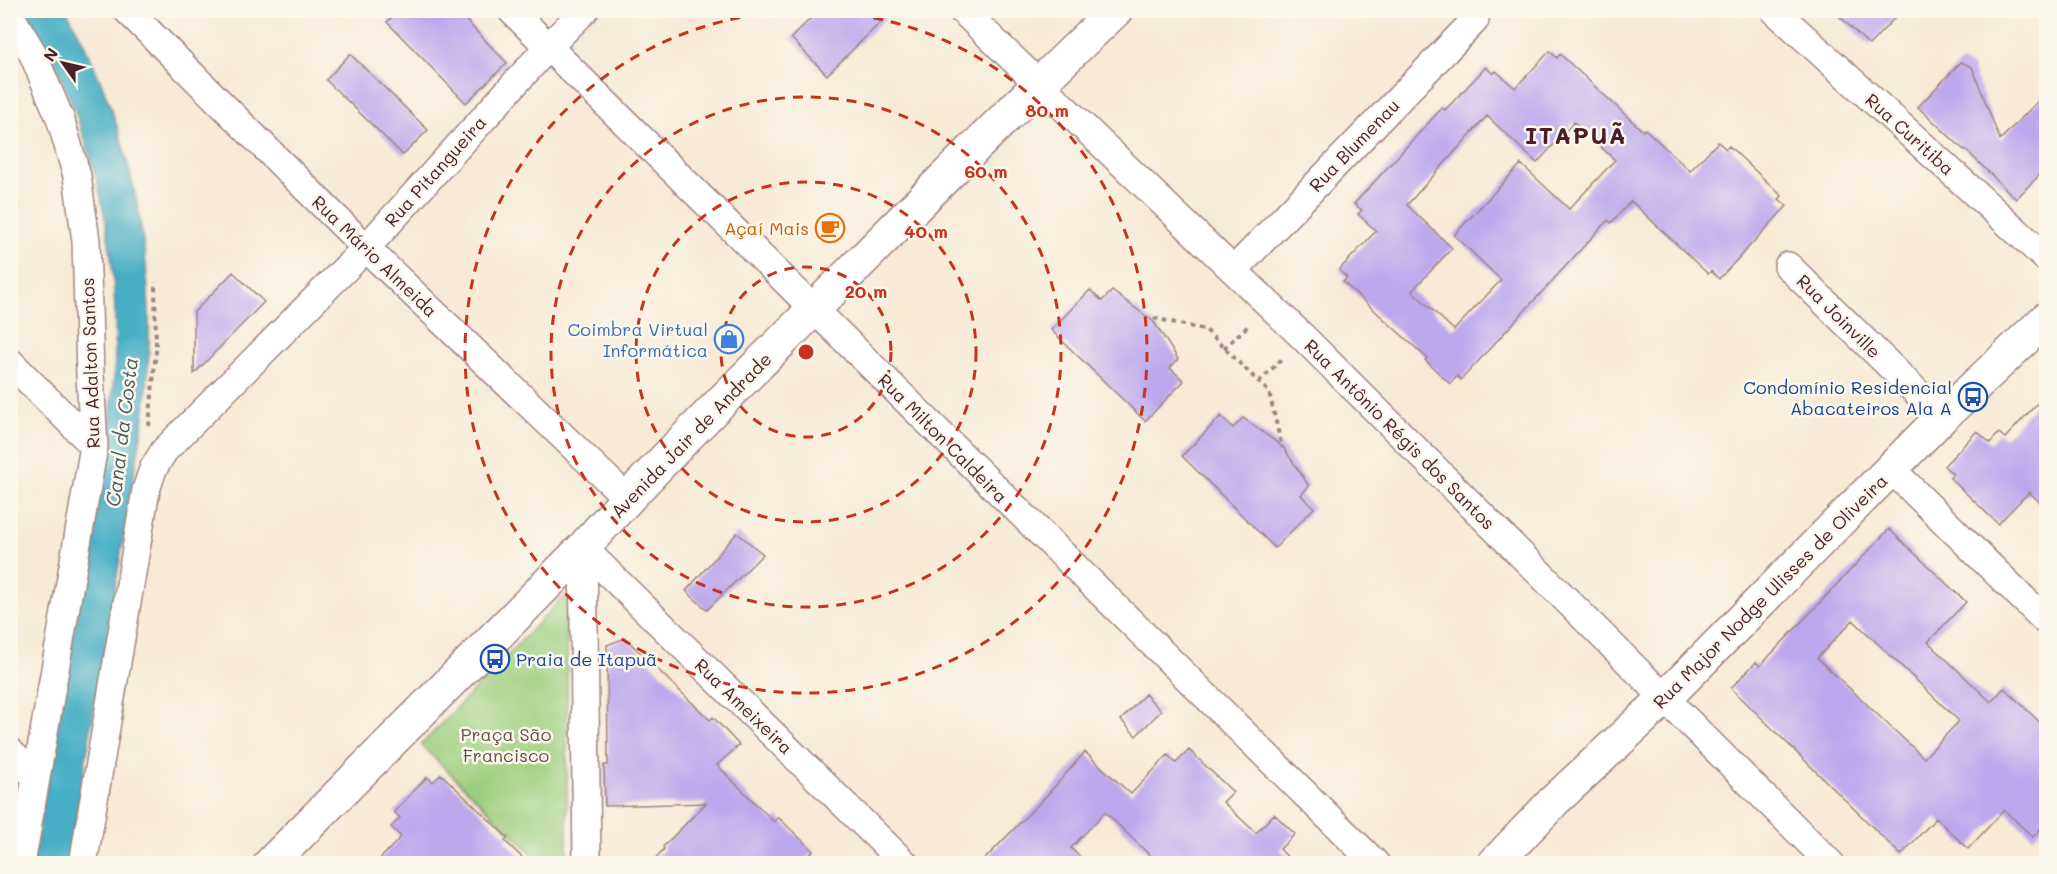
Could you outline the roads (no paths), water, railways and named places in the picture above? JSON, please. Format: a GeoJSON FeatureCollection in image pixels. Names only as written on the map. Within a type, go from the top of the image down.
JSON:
{"type":"FeatureCollection","features":[{"type":"Feature","properties":{"kind":"main road","name":"Avenida Jair de Andrade"},"geometry":{"type":"LineString","coordinates":[[270,864],[583,548],[627,498],[813,310],[1038,84],[1116,10]]}},
{"type":"Feature","properties":{"kind":"main road","name":"Rua Major Nodge Ulisses de Oliveira"},"geometry":{"type":"LineString","coordinates":[[1494,864],[1554,801],[1665,698],[1941,417],[2046,319]]}},
{"type":"Feature","properties":{"kind":"street","name":"Rua Mário Almeida"},"geometry":{"type":"LineString","coordinates":[[127,10],[366,248],[627,498]]}},
{"type":"Feature","properties":{"kind":"street","name":"Rua Milton Caldeira"},"geometry":{"type":"LineString","coordinates":[[511,10],[1376,864]]}},
{"type":"Feature","properties":{"kind":"street","name":"Rua Pitangueira"},"geometry":{"type":"LineString","coordinates":[[83,864],[146,490],[159,459],[366,248],[549,46],[585,10]]}},
{"type":"Feature","properties":{"kind":"street","name":"Rua Antônio Régis dos Santos"},"geometry":{"type":"LineString","coordinates":[[962,10],[1304,338],[1831,864]]}},
{"type":"Feature","properties":{"kind":"street","name":"Rua Curitiba"},"geometry":{"type":"LineString","coordinates":[[1774,10],[2046,258]]}},
{"type":"Feature","properties":{"kind":"street","name":"Rua Adalton Santos"},"geometry":{"type":"LineString","coordinates":[[10,15],[32,52],[55,107],[77,176],[86,241],[94,446],[21,864]]}},
{"type":"Feature","properties":{"kind":"street","name":"Rua Blumenau"},"geometry":{"type":"LineString","coordinates":[[1234,270],[1475,20]]}},
{"type":"Feature","properties":{"kind":"street","name":"Rua Joinville"},"geometry":{"type":"LineString","coordinates":[[1788,266],[1941,417]]}},
{"type":"Feature","properties":{"kind":"street"},"geometry":{"type":"LineString","coordinates":[[10,362],[94,446]]}},
{"type":"Feature","properties":{"kind":"street"},"geometry":{"type":"LineString","coordinates":[[1891,469],[2046,621]]}},
{"type":"Feature","properties":{"kind":"street"},"geometry":{"type":"LineString","coordinates":[[583,548],[587,864]]}},
{"type":"Feature","properties":{"kind":"street","name":"Rua Ameixeira"},"geometry":{"type":"LineString","coordinates":[[583,548],[905,864]]}},
{"type":"Feature","properties":{"kind":"street"},"geometry":{"type":"LineString","coordinates":[[10,752],[36,777]]}},
{"type":"Feature","properties":{"kind":"water","name":"Canal da Costa"},"geometry":{"type":"Polygon","coordinates":[[[27,11],[67,11],[91,59],[111,107],[138,208],[149,312],[144,417],[68,864],[33,863],[107,445],[113,386],[115,329],[113,274],[106,220],[94,168],[76,115],[54,63],[27,11]]]}},
{"type":"Feature","properties":{"kind":"place","name":"Açaí Mais"},"geometry":{"type":"Point","coordinates":[830,228]}},
{"type":"Feature","properties":{"kind":"place","name":"Coimbra Virtual Informática"},"geometry":{"type":"Point","coordinates":[729,339]}},
{"type":"Feature","properties":{"kind":"place","name":"Condomínio Residencial Abacateiros Ala A"},"geometry":{"type":"Point","coordinates":[1973,397]}},
{"type":"Feature","properties":{"kind":"place","name":"Praia de Itapuã"},"geometry":{"type":"Point","coordinates":[495,659]}},
{"type":"Feature","properties":{"kind":"district","name":"ITAPUÃ"},"geometry":{"type":"Point","coordinates":[1576,134]}},
{"type":"Feature","properties":{"kind":"park label","name":"Praça São Francisco"},"geometry":{"type":"Point","coordinates":[506,744]}}]}
